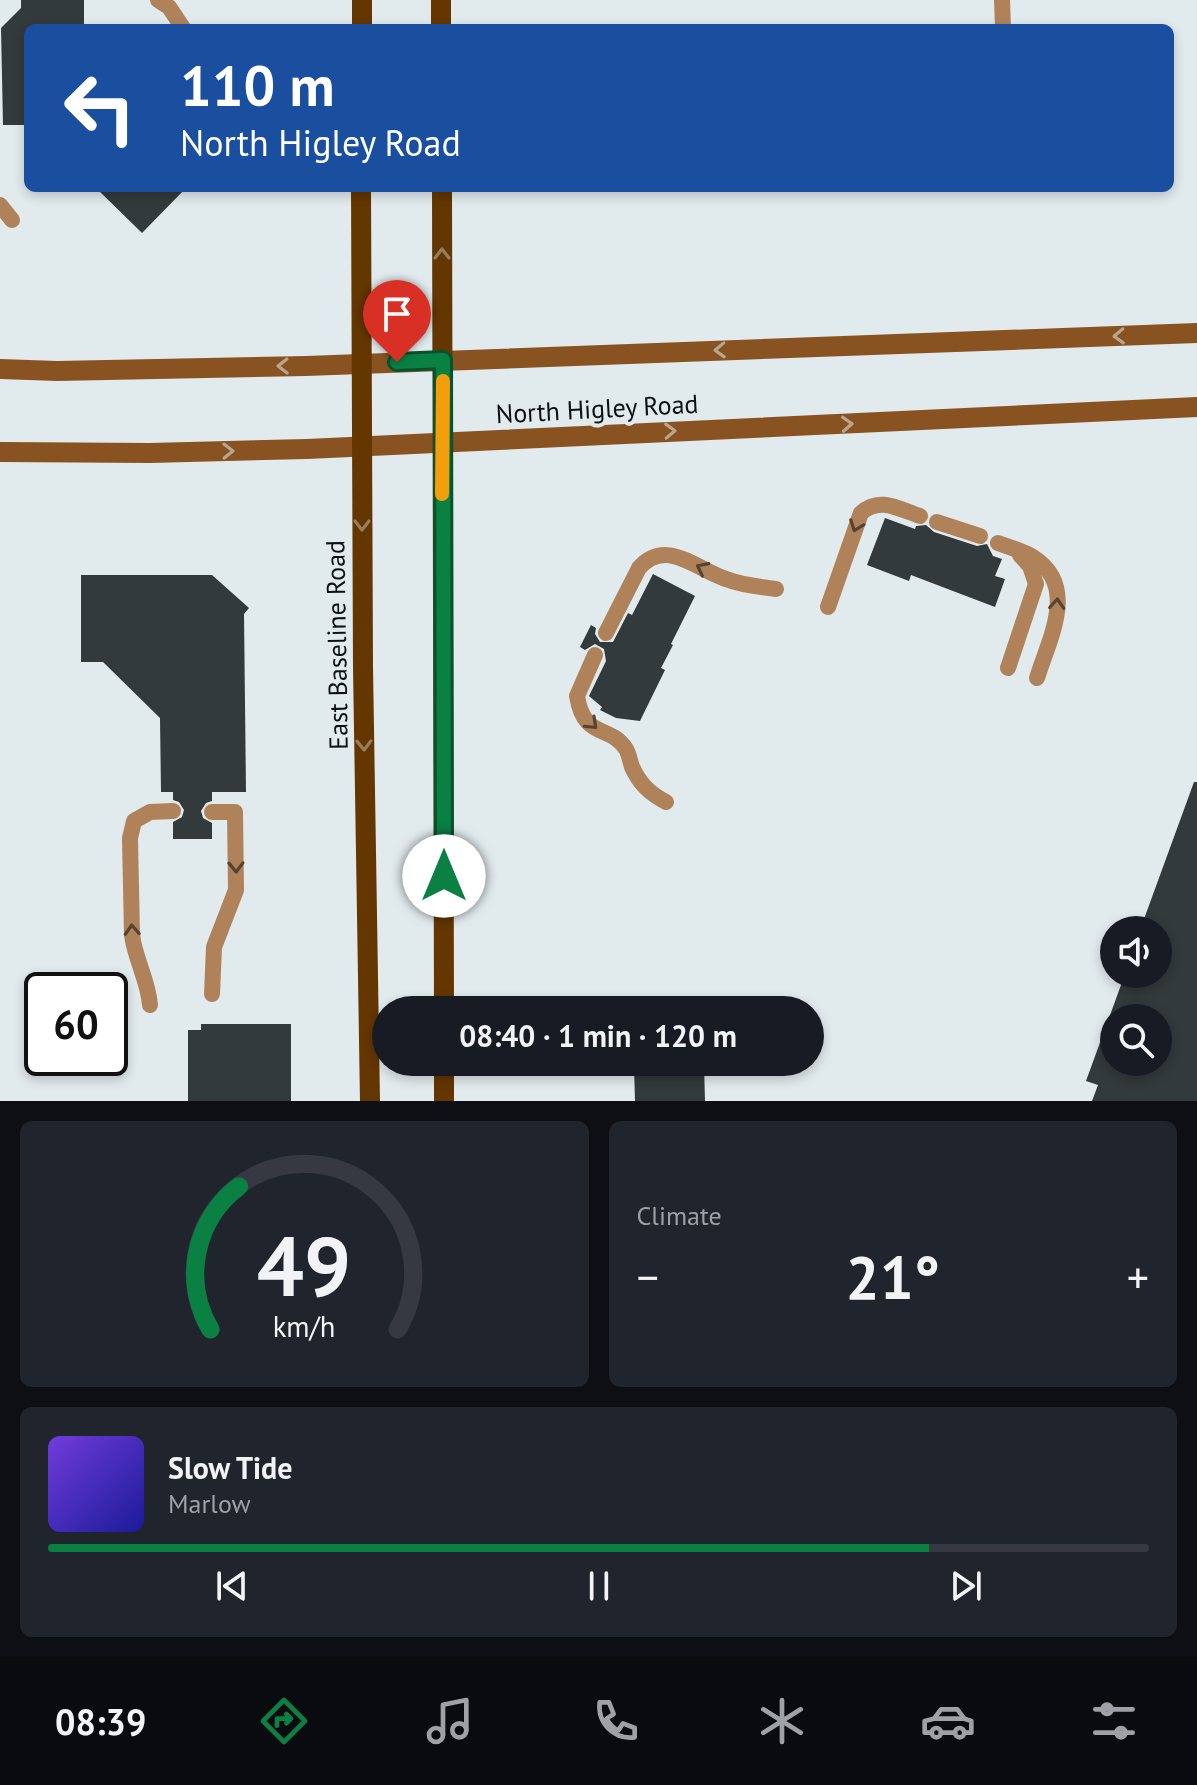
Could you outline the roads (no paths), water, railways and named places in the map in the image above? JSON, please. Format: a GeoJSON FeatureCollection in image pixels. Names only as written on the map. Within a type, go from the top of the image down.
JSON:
{"type":"FeatureCollection","features":[{"type":"Feature","properties":{"kind":"main road"},"geometry":{"type":"LineString","coordinates":[[362,0],[362,24]]}},
{"type":"Feature","properties":{"kind":"main road"},"geometry":{"type":"LineString","coordinates":[[441,0],[441,24]]}},
{"type":"Feature","properties":{"kind":"main road","name":"East Baseline Road"},"geometry":{"type":"LineString","coordinates":[[361,192],[370,1101]]}},
{"type":"Feature","properties":{"kind":"main road"},"geometry":{"type":"LineString","coordinates":[[442,192],[444,996]]}},
{"type":"Feature","properties":{"kind":"main road","name":"North Higley Road"},"geometry":{"type":"LineString","coordinates":[[0,369],[57,371],[361,363],[1197,333]]}},
{"type":"Feature","properties":{"kind":"main road","name":"North Higley Road"},"geometry":{"type":"LineString","coordinates":[[0,452],[150,453],[443,444],[506,438],[1197,407]]}},
{"type":"Feature","properties":{"kind":"main road"},"geometry":{"type":"LineString","coordinates":[[444,1076],[444,1101]]}},
{"type":"Feature","properties":{"kind":"lane"},"geometry":{"type":"LineString","coordinates":[[158,0],[169,7],[180,24]]}},
{"type":"Feature","properties":{"kind":"lane"},"geometry":{"type":"LineString","coordinates":[[1002,0],[1003,24]]}},
{"type":"Feature","properties":{"kind":"lane"},"geometry":{"type":"LineString","coordinates":[[0,205],[12,220]]}},
{"type":"Feature","properties":{"kind":"lane"},"geometry":{"type":"LineString","coordinates":[[828,607],[861,513],[869,505],[881,503],[920,516]]}},
{"type":"Feature","properties":{"kind":"lane"},"geometry":{"type":"LineString","coordinates":[[937,522],[980,536]]}},
{"type":"Feature","properties":{"kind":"lane"},"geometry":{"type":"LineString","coordinates":[[998,543],[1034,557],[1055,580],[1060,596],[1059,609],[1037,678]]}},
{"type":"Feature","properties":{"kind":"lane"},"geometry":{"type":"LineString","coordinates":[[1008,668],[1036,584],[1030,566],[1016,550]]}},
{"type":"Feature","properties":{"kind":"lane"},"geometry":{"type":"LineString","coordinates":[[606,633],[639,568],[646,560],[659,554],[677,556],[724,579],[776,589]]}},
{"type":"Feature","properties":{"kind":"lane"},"geometry":{"type":"LineString","coordinates":[[595,655],[577,696],[585,722],[626,749],[641,785],[666,802]]}},
{"type":"Feature","properties":{"kind":"lane"},"geometry":{"type":"LineString","coordinates":[[150,1005],[149,987],[134,949],[132,935],[130,838],[134,821],[150,812],[173,811]]}},
{"type":"Feature","properties":{"kind":"lane"},"geometry":{"type":"LineString","coordinates":[[212,812],[235,812],[236,890],[214,947],[212,994]]}}]}
